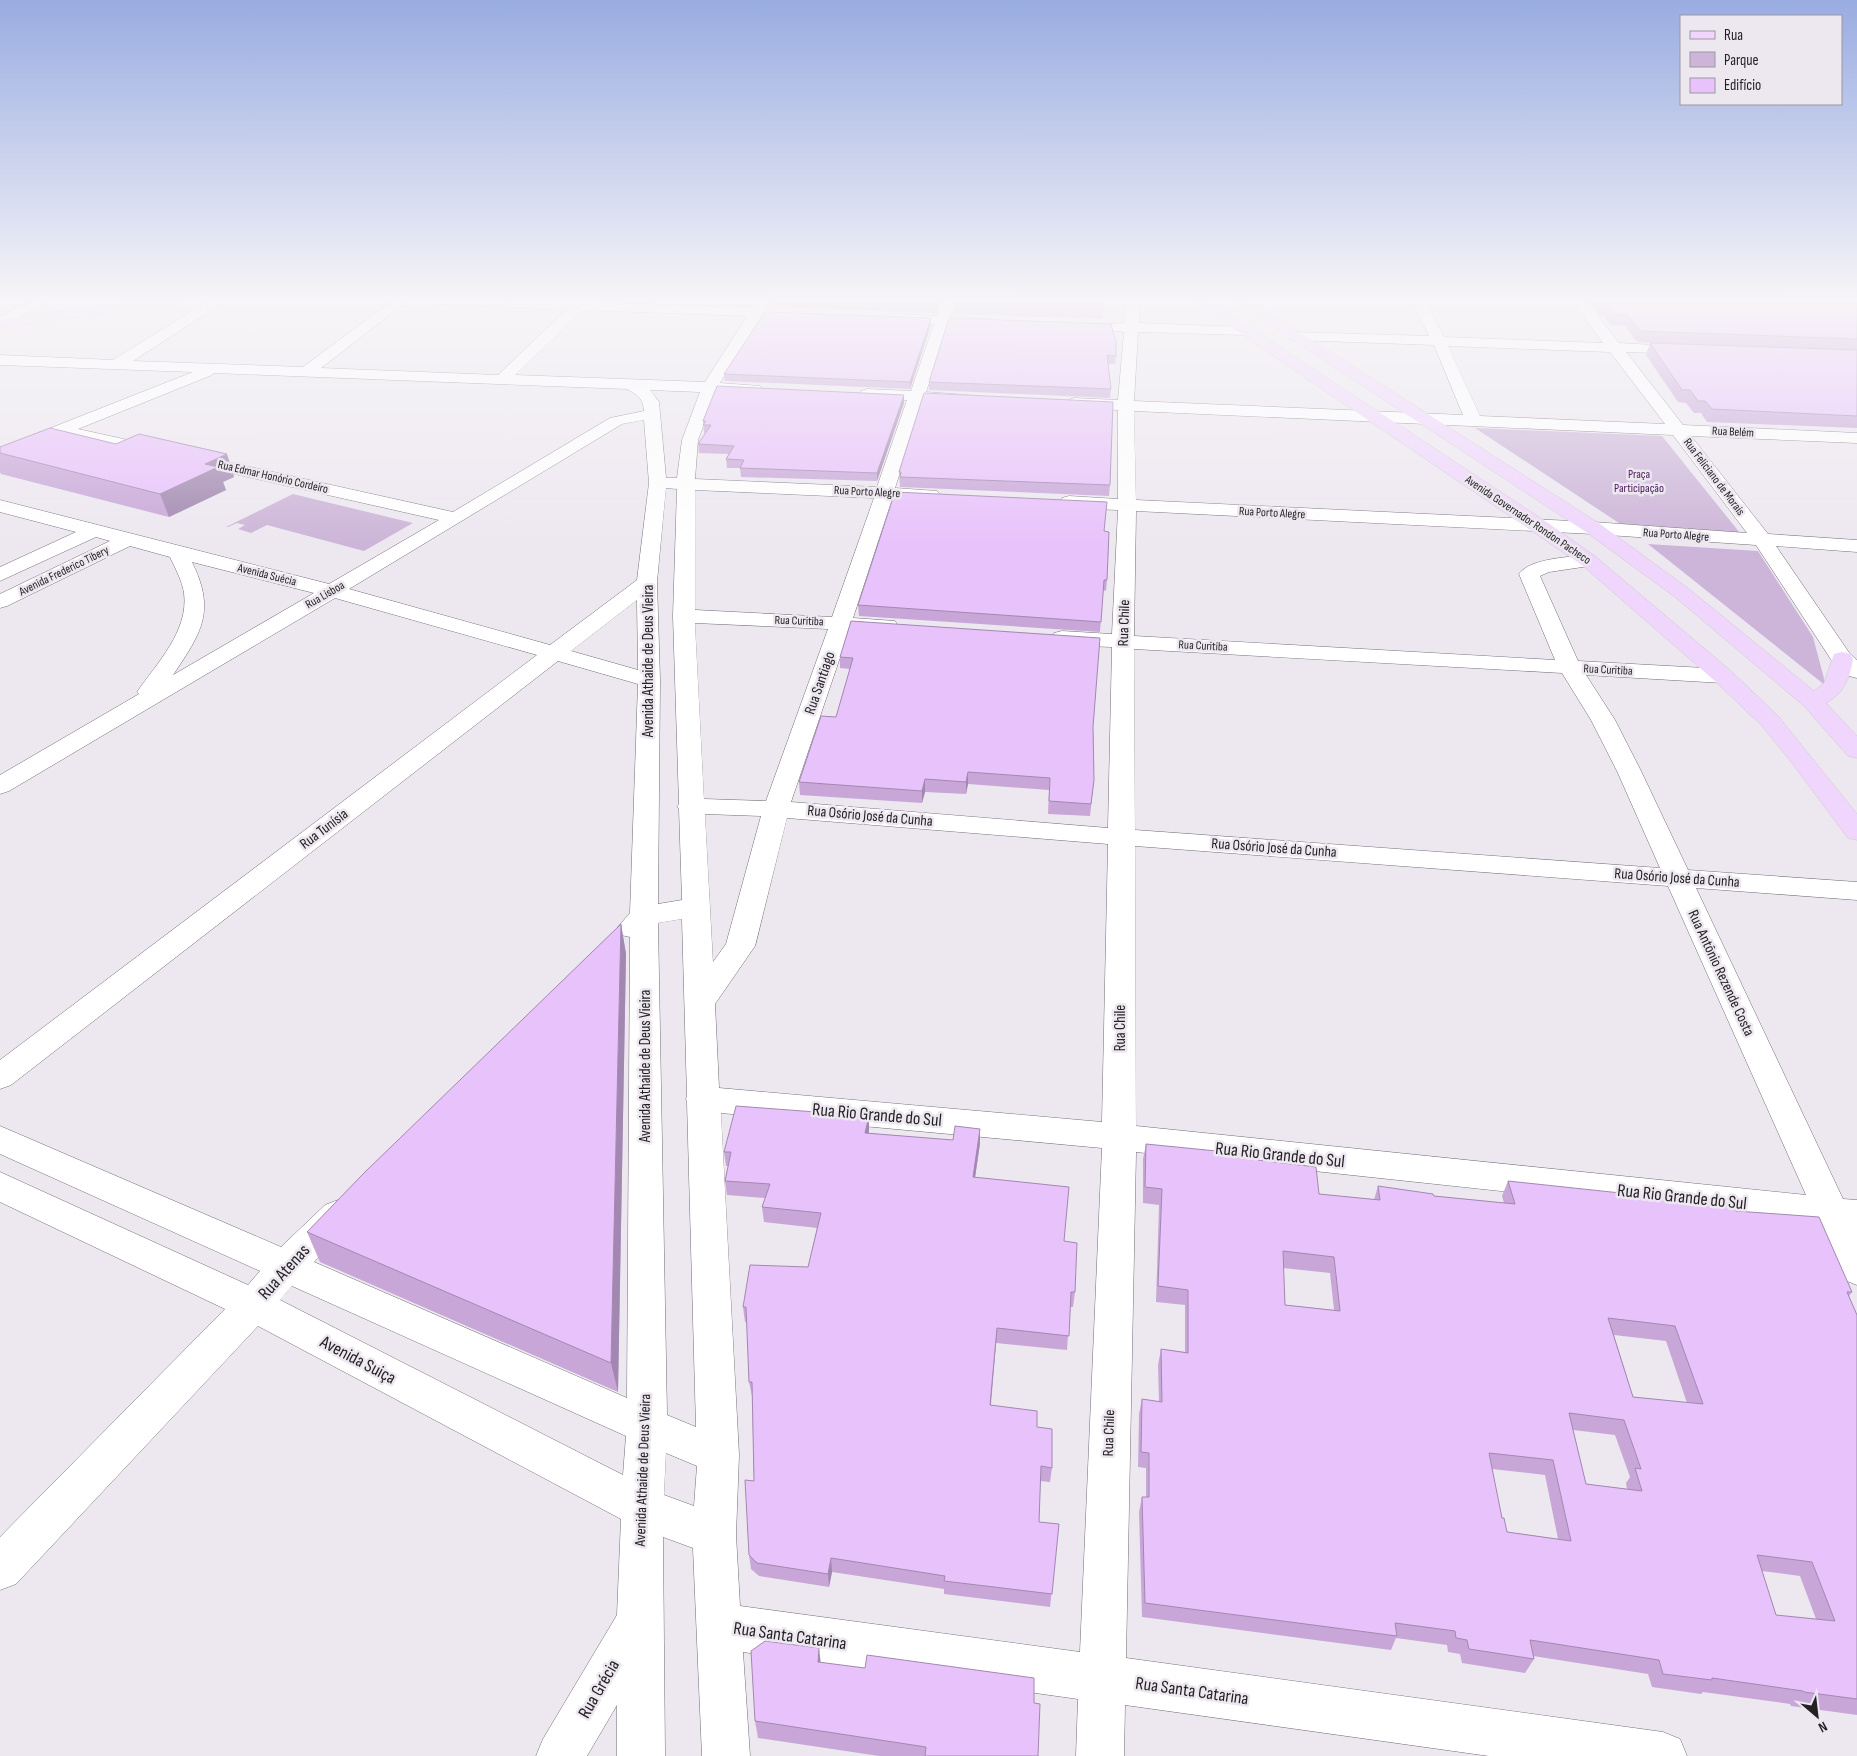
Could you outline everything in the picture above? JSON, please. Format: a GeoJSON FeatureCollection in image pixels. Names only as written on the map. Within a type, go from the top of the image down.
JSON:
{"type":"FeatureCollection","features":[{"type":"Feature","properties":{"kind":"main road","name":"Avenida Governador Rondon Pacheco"},"geometry":{"type":"LineString","coordinates":[[1319,382],[1541,527],[1589,561],[1723,676],[1770,721],[1801,758],[1857,832]]}},
{"type":"Feature","properties":{"kind":"main road","name":"Avenida Governador Rondon Pacheco"},"geometry":{"type":"LineString","coordinates":[[1368,382],[1420,418],[1593,528],[1682,593],[1812,701],[1857,751]]}},
{"type":"Feature","properties":{"kind":"main road"},"geometry":{"type":"LineString","coordinates":[[1812,701],[1825,695],[1849,665]]}},
{"type":"Feature","properties":{"kind":"street"},"geometry":{"type":"LineString","coordinates":[[0,454],[180,382]]}},
{"type":"Feature","properties":{"kind":"street"},"geometry":{"type":"LineString","coordinates":[[552,382],[769,389]]}},
{"type":"Feature","properties":{"kind":"street","name":"Avenida Athaide de Deus Vieira"},"geometry":{"type":"LineString","coordinates":[[641,1756],[639,1622],[641,1507],[647,1426],[644,916],[649,680],[647,582],[672,483],[686,466],[690,440],[713,382]]}},
{"type":"Feature","properties":{"kind":"street","name":"Rua Santiago"},"geometry":{"type":"LineString","coordinates":[[700,1002],[740,946],[776,809],[842,623],[921,382]]}},
{"type":"Feature","properties":{"kind":"street","name":"Rua Chile"},"geometry":{"type":"LineString","coordinates":[[1100,1756],[1119,1138],[1123,642],[1128,505],[1125,382]]}},
{"type":"Feature","properties":{"kind":"street"},"geometry":{"type":"LineString","coordinates":[[1457,382],[1473,420]]}},
{"type":"Feature","properties":{"kind":"street","name":"Rua Feliciano de Morais"},"geometry":{"type":"LineString","coordinates":[[1642,382],[1763,541],[1849,665]]}},
{"type":"Feature","properties":{"kind":"street"},"geometry":{"type":"LineString","coordinates":[[632,385],[644,392],[652,408]]}},
{"type":"Feature","properties":{"kind":"street","name":"Rua Lisboa"},"geometry":{"type":"LineString","coordinates":[[0,786],[456,518],[616,421],[652,408],[660,393],[677,386]]}},
{"type":"Feature","properties":{"kind":"street"},"geometry":{"type":"LineString","coordinates":[[847,393],[973,398]]}},
{"type":"Feature","properties":{"kind":"street","name":"Rua Belém"},"geometry":{"type":"LineString","coordinates":[[1059,402],[1857,438]]}},
{"type":"Feature","properties":{"kind":"street","name":"Avenida Athaide de Deus Vieira"},"geometry":{"type":"LineString","coordinates":[[652,408],[672,483],[684,616],[690,806],[696,907],[702,1099],[718,1455],[714,1535],[721,1626],[726,1756]]}},
{"type":"Feature","properties":{"kind":"street","name":"Rua Edmar Honório Cordeiro"},"geometry":{"type":"LineString","coordinates":[[60,430],[456,518]]}},
{"type":"Feature","properties":{"kind":"street","name":"Rua Porto Alegre"},"geometry":{"type":"LineString","coordinates":[[672,483],[952,496]]}},
{"type":"Feature","properties":{"kind":"street","name":"Rua Porto Alegre"},"geometry":{"type":"LineString","coordinates":[[1050,501],[1541,527],[1593,528],[1857,546]]}},
{"type":"Feature","properties":{"kind":"street","name":"Avenida Suécia"},"geometry":{"type":"LineString","coordinates":[[0,506],[178,553],[333,590],[649,680]]}},
{"type":"Feature","properties":{"kind":"street"},"geometry":{"type":"LineString","coordinates":[[0,522],[48,519]]}},
{"type":"Feature","properties":{"kind":"street","name":"Avenida Frederico Tibery"},"geometry":{"type":"LineString","coordinates":[[0,576],[96,530]]}},
{"type":"Feature","properties":{"kind":"street","name":"Avenida Frederico Tibery"},"geometry":{"type":"LineString","coordinates":[[0,602],[129,539]]}},
{"type":"Feature","properties":{"kind":"street"},"geometry":{"type":"LineString","coordinates":[[141,703],[178,653],[193,619],[195,593],[178,553]]}},
{"type":"Feature","properties":{"kind":"street","name":"Rua Antônio Rezende Costa"},"geometry":{"type":"LineString","coordinates":[[1589,561],[1545,567],[1529,574],[1570,668],[1603,720],[1629,771],[1677,878],[1844,1214],[1857,1269]]}},
{"type":"Feature","properties":{"kind":"street","name":"Rua Tunísia"},"geometry":{"type":"LineString","coordinates":[[0,1077],[647,582]]}},
{"type":"Feature","properties":{"kind":"street","name":"Rua Curitiba"},"geometry":{"type":"LineString","coordinates":[[684,616],[909,627]]}},
{"type":"Feature","properties":{"kind":"street","name":"Rua Curitiba"},"geometry":{"type":"LineString","coordinates":[[1045,636],[1723,676]]}},
{"type":"Feature","properties":{"kind":"street","name":"Rua Osório José da Cunha"},"geometry":{"type":"LineString","coordinates":[[690,806],[776,809],[1121,837],[1857,891]]}},
{"type":"Feature","properties":{"kind":"street"},"geometry":{"type":"LineString","coordinates":[[609,950],[644,916],[696,907]]}},
{"type":"Feature","properties":{"kind":"street","name":"Rua Rio Grande do Sul"},"geometry":{"type":"LineString","coordinates":[[702,1099],[1119,1138],[1844,1214]]}},
{"type":"Feature","properties":{"kind":"street"},"geometry":{"type":"LineString","coordinates":[[0,1138],[647,1426],[718,1455]]}},
{"type":"Feature","properties":{"kind":"street","name":"Avenida Suiça"},"geometry":{"type":"LineString","coordinates":[[0,1186],[254,1305],[641,1507],[714,1535]]}},
{"type":"Feature","properties":{"kind":"street","name":"Rua Atenas"},"geometry":{"type":"LineString","coordinates":[[0,1568],[254,1305],[286,1266],[363,1191]]}},
{"type":"Feature","properties":{"kind":"street","name":"Rua Grécia"},"geometry":{"type":"LineString","coordinates":[[560,1756],[639,1622]]}},
{"type":"Feature","properties":{"kind":"street","name":"Rua Santa Catarina"},"geometry":{"type":"LineString","coordinates":[[721,1626],[1663,1756]]}},
{"type":"Feature","properties":{"kind":"green space","name":"Praça Participação"},"geometry":{"type":"Polygon","coordinates":[[[1475,428],[1662,436],[1740,533],[1625,527],[1475,428]]]}},
{"type":"Feature","properties":{"kind":"green space"},"geometry":{"type":"Polygon","coordinates":[[[293,494],[413,523],[364,551],[267,525],[251,533],[238,529],[245,525],[237,523],[226,527],[293,494]]]}},
{"type":"Feature","properties":{"kind":"green space"},"geometry":{"type":"Polygon","coordinates":[[[1648,544],[1758,551],[1813,637],[1826,686],[1648,544]]]}},
{"type":"Feature","properties":{"kind":"building"},"geometry":{"type":"Polygon","coordinates":[[[929,382],[1110,382],[1111,389],[929,382]]]}},
{"type":"Feature","properties":{"kind":"building"},"geometry":{"type":"Polygon","coordinates":[[[1677,382],[1857,382],[1857,416],[1712,409],[1705,401],[1698,401],[1690,390],[1682,390],[1677,382]]]}},
{"type":"Feature","properties":{"kind":"building"},"geometry":{"type":"Polygon","coordinates":[[[717,386],[904,395],[877,473],[740,468],[744,460],[726,459],[734,446],[698,444],[711,425],[703,425],[706,421],[703,421],[717,386]]]}},
{"type":"Feature","properties":{"kind":"building"},"geometry":{"type":"Polygon","coordinates":[[[924,393],[1113,402],[1110,485],[900,477],[901,472],[899,472],[924,393]]]}},
{"type":"Feature","properties":{"kind":"building"},"geometry":{"type":"Polygon","coordinates":[[[50,428],[116,444],[139,434],[227,454],[205,464],[218,467],[160,494],[0,453],[0,447],[50,428]]]}},
{"type":"Feature","properties":{"kind":"building"},"geometry":{"type":"Polygon","coordinates":[[[895,492],[1107,502],[1104,531],[1109,532],[1107,580],[1104,580],[1101,622],[858,605],[895,492]]]}},
{"type":"Feature","properties":{"kind":"building"},"geometry":{"type":"Polygon","coordinates":[[[851,621],[1100,638],[1093,727],[1094,780],[1091,804],[1049,801],[1050,778],[968,772],[966,782],[925,779],[922,791],[799,782],[821,716],[836,717],[853,658],[840,657],[851,621]]]}},
{"type":"Feature","properties":{"kind":"building"},"geometry":{"type":"Polygon","coordinates":[[[621,924],[611,1363],[307,1232],[364,1173],[621,924]]]}},
{"type":"Feature","properties":{"kind":"building"},"geometry":{"type":"Polygon","coordinates":[[[736,1106],[869,1116],[865,1133],[953,1140],[955,1126],[980,1129],[973,1177],[1069,1187],[1064,1241],[1077,1243],[1075,1292],[1071,1292],[1069,1336],[997,1328],[990,1405],[1037,1411],[1037,1427],[1052,1429],[1052,1468],[1041,1466],[1039,1522],[1059,1524],[1052,1594],[944,1581],[945,1576],[831,1558],[828,1574],[757,1563],[749,1555],[745,1480],[754,1481],[752,1382],[749,1382],[746,1307],[743,1307],[750,1265],[808,1267],[821,1213],[762,1207],[770,1184],[725,1181],[731,1152],[724,1152],[736,1106]]]}},
{"type":"Feature","properties":{"kind":"building"},"geometry":{"type":"Polygon","coordinates":[[[1146,1144],[1257,1155],[1258,1160],[1316,1167],[1319,1194],[1380,1200],[1378,1186],[1433,1194],[1434,1196],[1515,1204],[1508,1181],[1733,1205],[1736,1211],[1819,1217],[1852,1292],[1847,1292],[1857,1315],[1857,1699],[1712,1678],[1712,1680],[1663,1674],[1659,1660],[1530,1640],[1534,1659],[1469,1649],[1467,1640],[1456,1638],[1455,1631],[1395,1623],[1397,1636],[1145,1603],[1142,1497],[1149,1497],[1149,1453],[1141,1452],[1142,1399],[1162,1402],[1161,1349],[1188,1353],[1188,1290],[1158,1286],[1162,1189],[1145,1187],[1146,1144]],[[1283,1251],[1285,1305],[1340,1311],[1334,1257],[1283,1251]],[[1608,1318],[1633,1397],[1703,1404],[1675,1326],[1608,1318]],[[1569,1413],[1586,1484],[1642,1491],[1635,1468],[1641,1469],[1624,1420],[1569,1413]],[[1489,1453],[1502,1518],[1504,1518],[1507,1532],[1571,1541],[1553,1460],[1489,1453]],[[1757,1555],[1776,1615],[1835,1621],[1812,1562],[1757,1555]]]}},
{"type":"Feature","properties":{"kind":"building"},"geometry":{"type":"Polygon","coordinates":[[[765,1641],[819,1648],[818,1662],[865,1668],[867,1655],[1034,1678],[1034,1703],[1040,1704],[1038,1756],[925,1756],[926,1747],[755,1721],[751,1651],[765,1641]]]}}]}
